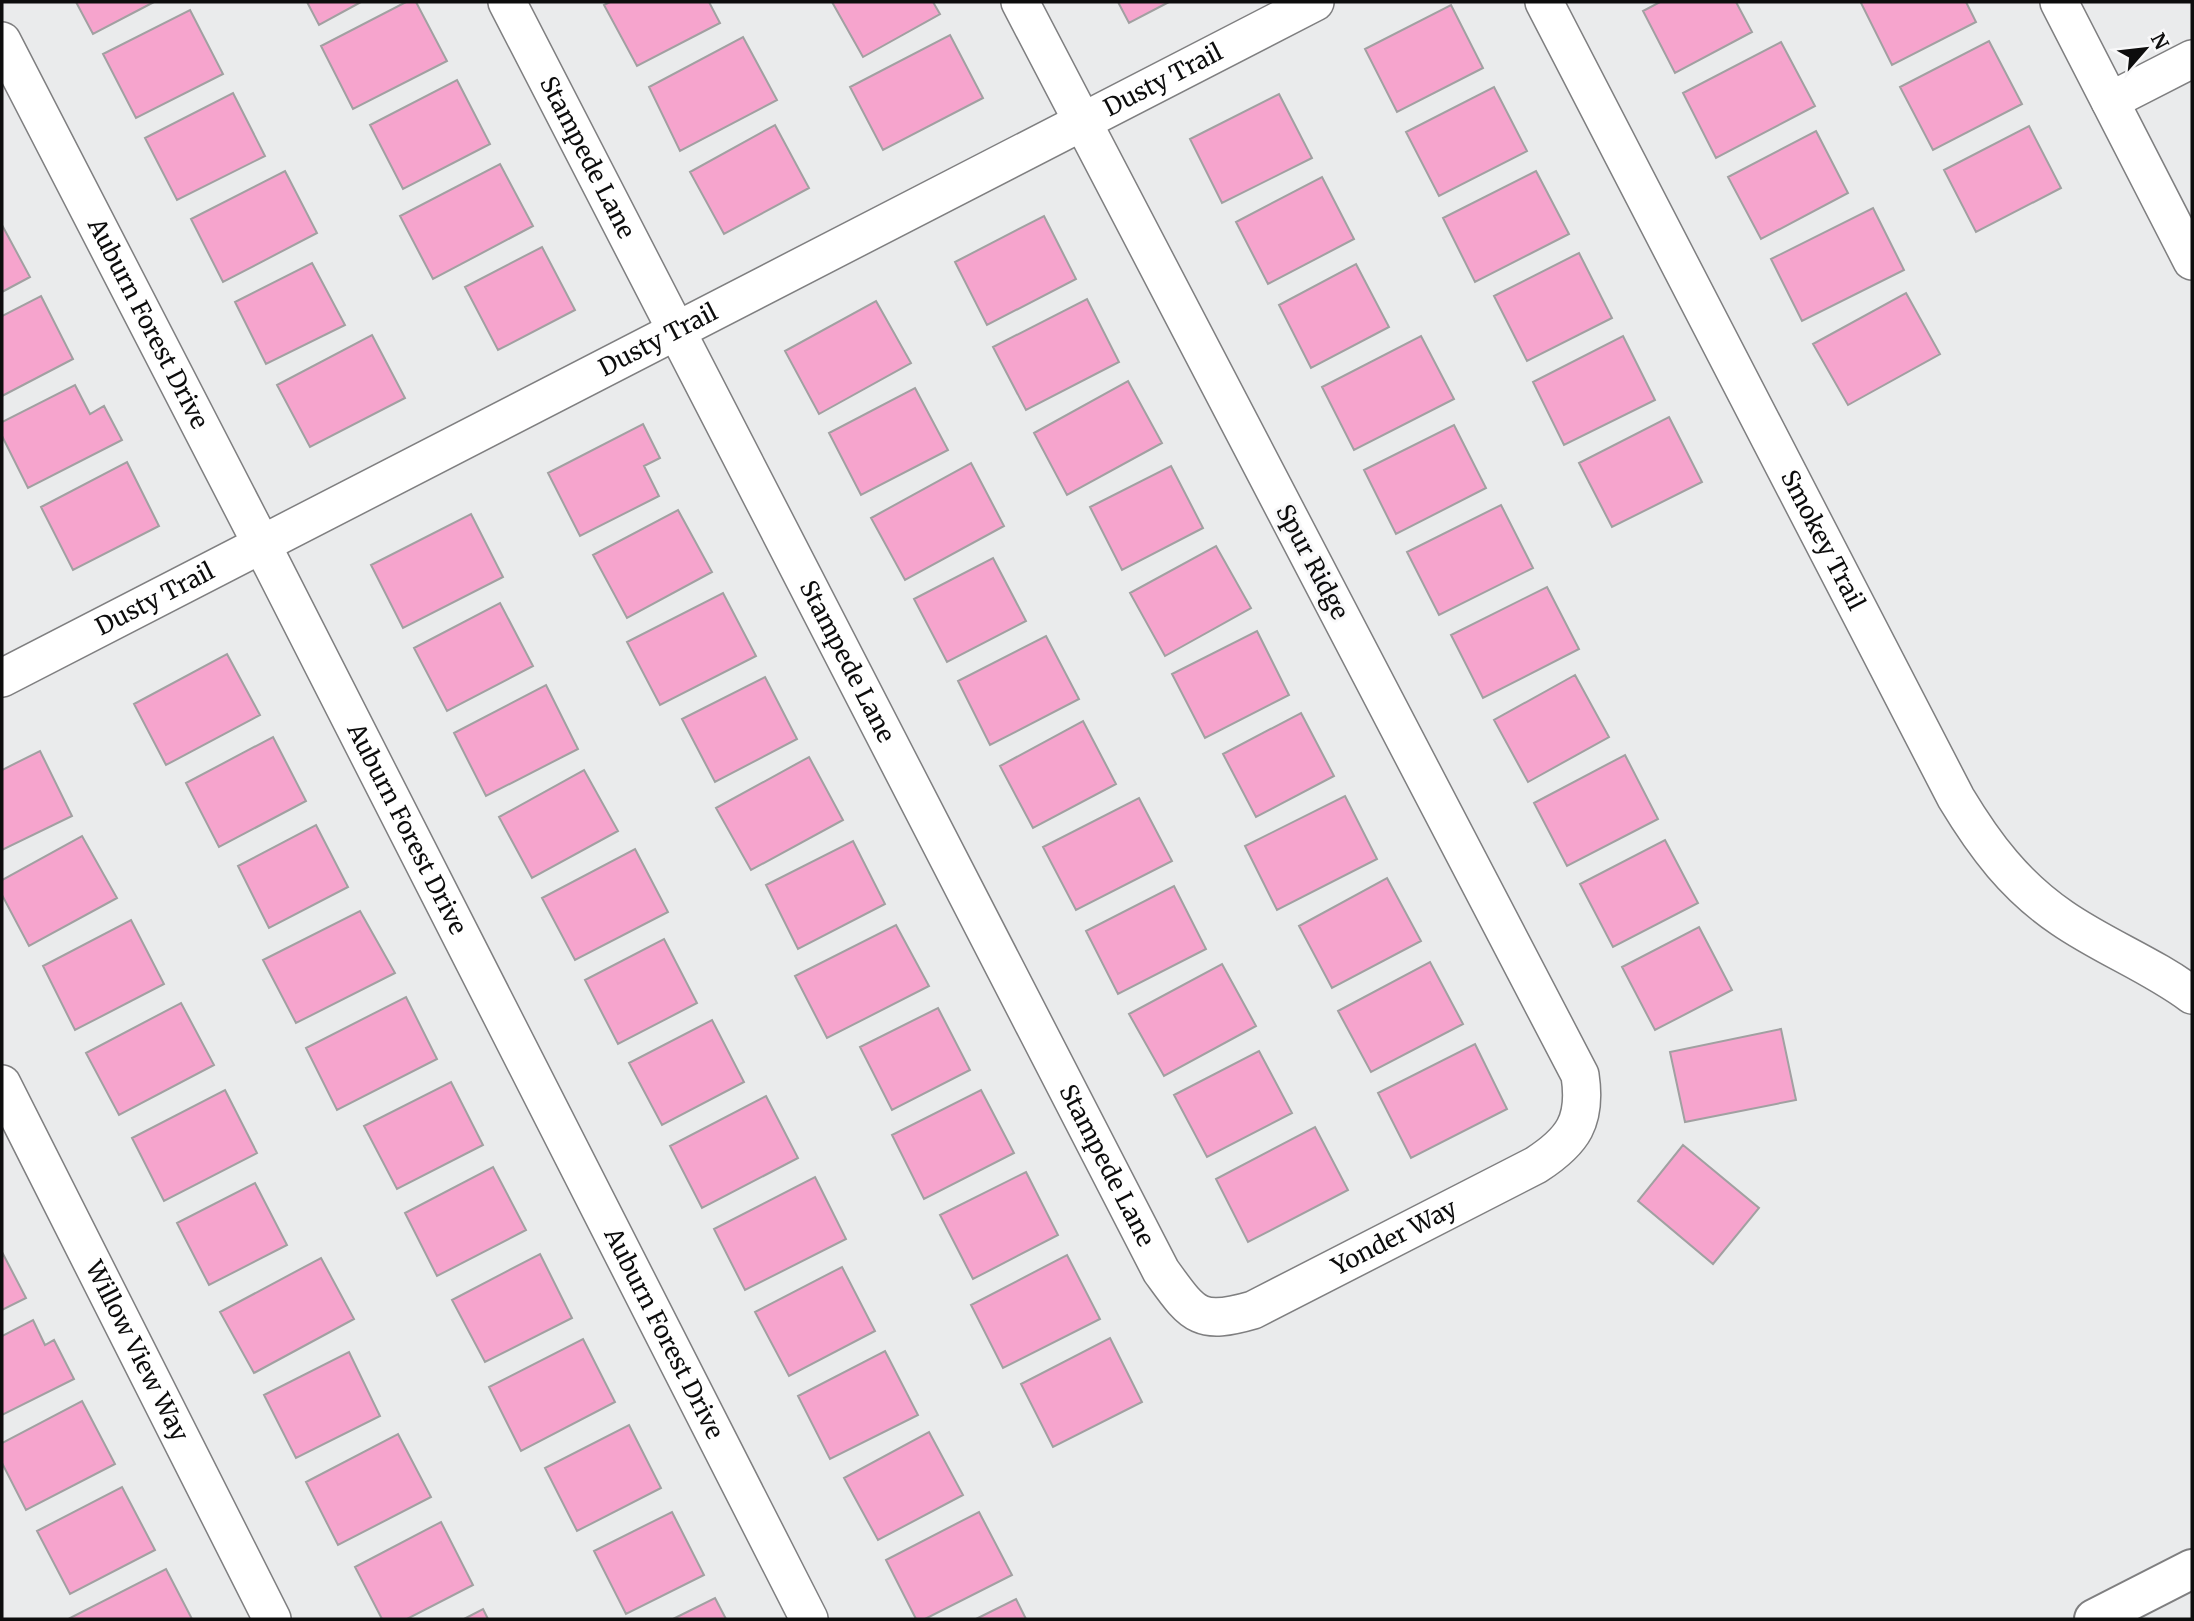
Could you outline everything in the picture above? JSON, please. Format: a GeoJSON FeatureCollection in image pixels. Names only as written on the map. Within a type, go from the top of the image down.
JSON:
{"type":"FeatureCollection","features":[{"type":"Feature","properties":{"kind":"street","name":"Stampede Lane"},"geometry":{"type":"LineString","coordinates":[[507,2],[1161,1271],[1182,1300],[1197,1314]]}},
{"type":"Feature","properties":{"kind":"street","name":"Spur Ridge"},"geometry":{"type":"LineString","coordinates":[[1020,2],[1580,1075],[1583,1099],[1576,1126]]}},
{"type":"Feature","properties":{"kind":"street","name":"Dusty Trail"},"geometry":{"type":"LineString","coordinates":[[2,678],[1315,2]]}},
{"type":"Feature","properties":{"kind":"street","name":"Smokey Trail"},"geometry":{"type":"LineString","coordinates":[[1544,2],[1937,761],[1978,835],[2005,870],[2062,918],[2192,995]]}},
{"type":"Feature","properties":{"kind":"street"},"geometry":{"type":"LineString","coordinates":[[2059,2],[2192,261]]}},
{"type":"Feature","properties":{"kind":"street","name":"Auburn Forest Drive"},"geometry":{"type":"LineString","coordinates":[[2,41],[809,1619]]}},
{"type":"Feature","properties":{"kind":"street"},"geometry":{"type":"LineString","coordinates":[[2110,102],[2192,59]]}},
{"type":"Feature","properties":{"kind":"street","name":"Willow View Way"},"geometry":{"type":"LineString","coordinates":[[2,1084],[272,1619]]}},
{"type":"Feature","properties":{"kind":"street","name":"Yonder Way"},"geometry":{"type":"LineString","coordinates":[[1197,1314],[1223,1319],[1253,1310],[1536,1165],[1558,1150],[1576,1126]]}},
{"type":"Feature","properties":{"kind":"street"},"geometry":{"type":"LineString","coordinates":[[2094,1619],[2192,1569]]}},
{"type":"Feature","properties":{"kind":"building"},"geometry":{"type":"Polygon","coordinates":[[[76,2],[154,2],[93,34],[76,2]]]}},
{"type":"Feature","properties":{"kind":"building"},"geometry":{"type":"Polygon","coordinates":[[[307,2],[361,2],[319,25],[307,2]]]}},
{"type":"Feature","properties":{"kind":"building"},"geometry":{"type":"Polygon","coordinates":[[[406,2],[416,2],[447,61],[353,109],[321,46],[406,2]]]}},
{"type":"Feature","properties":{"kind":"building"},"geometry":{"type":"Polygon","coordinates":[[[610,2],[709,2],[720,23],[637,66],[604,5],[610,2]]]}},
{"type":"Feature","properties":{"kind":"building"},"geometry":{"type":"Polygon","coordinates":[[[832,2],[933,2],[940,14],[863,57],[832,2]]]}},
{"type":"Feature","properties":{"kind":"building"},"geometry":{"type":"Polygon","coordinates":[[[1118,2],[1169,2],[1129,23],[1118,2]]]}},
{"type":"Feature","properties":{"kind":"building"},"geometry":{"type":"Polygon","coordinates":[[[1660,2],[1736,2],[1752,32],[1675,73],[1643,11],[1660,2]]]}},
{"type":"Feature","properties":{"kind":"building"},"geometry":{"type":"Polygon","coordinates":[[[1862,2],[1966,2],[1976,22],[1892,65],[1862,2]]]}},
{"type":"Feature","properties":{"kind":"building"},"geometry":{"type":"Polygon","coordinates":[[[1451,5],[1483,68],[1397,112],[1365,49],[1451,5]]]}},
{"type":"Feature","properties":{"kind":"building"},"geometry":{"type":"Polygon","coordinates":[[[190,10],[223,74],[136,118],[103,54],[190,10]]]}},
{"type":"Feature","properties":{"kind":"building"},"geometry":{"type":"Polygon","coordinates":[[[950,35],[983,98],[883,150],[850,87],[950,35]]]}},
{"type":"Feature","properties":{"kind":"building"},"geometry":{"type":"Polygon","coordinates":[[[743,37],[777,100],[680,151],[649,87],[743,37]]]}},
{"type":"Feature","properties":{"kind":"building"},"geometry":{"type":"Polygon","coordinates":[[[1989,41],[2022,104],[1933,150],[1900,87],[1989,41]]]}},
{"type":"Feature","properties":{"kind":"building"},"geometry":{"type":"Polygon","coordinates":[[[1781,42],[1815,106],[1716,158],[1683,93],[1781,42]]]}},
{"type":"Feature","properties":{"kind":"building"},"geometry":{"type":"Polygon","coordinates":[[[457,80],[490,144],[403,189],[370,125],[457,80]]]}},
{"type":"Feature","properties":{"kind":"building"},"geometry":{"type":"Polygon","coordinates":[[[1494,87],[1527,151],[1439,196],[1406,132],[1494,87]]]}},
{"type":"Feature","properties":{"kind":"building"},"geometry":{"type":"Polygon","coordinates":[[[233,93],[265,156],[177,200],[145,138],[233,93]]]}},
{"type":"Feature","properties":{"kind":"building"},"geometry":{"type":"Polygon","coordinates":[[[1279,94],[1312,158],[1222,203],[1190,139],[1279,94]]]}},
{"type":"Feature","properties":{"kind":"building"},"geometry":{"type":"Polygon","coordinates":[[[775,125],[809,188],[724,234],[690,172],[775,125]]]}},
{"type":"Feature","properties":{"kind":"building"},"geometry":{"type":"Polygon","coordinates":[[[2029,126],[2061,188],[1976,232],[1944,170],[2029,126]]]}},
{"type":"Feature","properties":{"kind":"building"},"geometry":{"type":"Polygon","coordinates":[[[1816,131],[1848,193],[1761,239],[1728,177],[1816,131]]]}},
{"type":"Feature","properties":{"kind":"building"},"geometry":{"type":"Polygon","coordinates":[[[500,164],[533,226],[433,279],[400,216],[500,164]]]}},
{"type":"Feature","properties":{"kind":"building"},"geometry":{"type":"Polygon","coordinates":[[[285,171],[317,233],[223,282],[191,219],[285,171]]]}},
{"type":"Feature","properties":{"kind":"building"},"geometry":{"type":"Polygon","coordinates":[[[1536,171],[1569,234],[1475,282],[1443,218],[1536,171]]]}},
{"type":"Feature","properties":{"kind":"building"},"geometry":{"type":"Polygon","coordinates":[[[1322,177],[1354,239],[1268,284],[1236,222],[1322,177]]]}},
{"type":"Feature","properties":{"kind":"building"},"geometry":{"type":"Polygon","coordinates":[[[1873,208],[1904,270],[1802,321],[1771,259],[1873,208]]]}},
{"type":"Feature","properties":{"kind":"building"},"geometry":{"type":"Polygon","coordinates":[[[1044,216],[1076,279],[987,325],[955,262],[1044,216]]]}},
{"type":"Feature","properties":{"kind":"building"},"geometry":{"type":"Polygon","coordinates":[[[2,225],[30,277],[2,292],[2,225]]]}},
{"type":"Feature","properties":{"kind":"building"},"geometry":{"type":"Polygon","coordinates":[[[542,247],[575,310],[498,350],[465,287],[542,247]]]}},
{"type":"Feature","properties":{"kind":"building"},"geometry":{"type":"Polygon","coordinates":[[[1579,253],[1612,318],[1527,361],[1494,296],[1579,253]]]}},
{"type":"Feature","properties":{"kind":"building"},"geometry":{"type":"Polygon","coordinates":[[[312,263],[345,325],[266,364],[235,302],[312,263]]]}},
{"type":"Feature","properties":{"kind":"building"},"geometry":{"type":"Polygon","coordinates":[[[1356,264],[1389,327],[1311,368],[1279,305],[1356,264]]]}},
{"type":"Feature","properties":{"kind":"building"},"geometry":{"type":"Polygon","coordinates":[[[1906,293],[1940,354],[1848,405],[1813,344],[1906,293]]]}},
{"type":"Feature","properties":{"kind":"building"},"geometry":{"type":"Polygon","coordinates":[[[41,296],[73,359],[2,396],[2,316],[41,296]]]}},
{"type":"Feature","properties":{"kind":"building"},"geometry":{"type":"Polygon","coordinates":[[[1087,299],[1119,362],[1026,410],[993,347],[1087,299]]]}},
{"type":"Feature","properties":{"kind":"building"},"geometry":{"type":"Polygon","coordinates":[[[876,301],[911,363],[819,414],[785,351],[876,301]]]}},
{"type":"Feature","properties":{"kind":"building"},"geometry":{"type":"Polygon","coordinates":[[[372,335],[405,398],[310,447],[277,385],[372,335]]]}},
{"type":"Feature","properties":{"kind":"building"},"geometry":{"type":"Polygon","coordinates":[[[1421,336],[1454,399],[1354,450],[1322,387],[1421,336]]]}},
{"type":"Feature","properties":{"kind":"building"},"geometry":{"type":"Polygon","coordinates":[[[1623,336],[1655,400],[1564,445],[1533,382],[1623,336]]]}},
{"type":"Feature","properties":{"kind":"building"},"geometry":{"type":"Polygon","coordinates":[[[1128,381],[1162,443],[1067,495],[1034,433],[1128,381]]]}},
{"type":"Feature","properties":{"kind":"building"},"geometry":{"type":"Polygon","coordinates":[[[75,385],[90,414],[104,406],[122,440],[28,488],[2,436],[2,422],[75,385]]]}},
{"type":"Feature","properties":{"kind":"building"},"geometry":{"type":"Polygon","coordinates":[[[915,388],[948,450],[861,495],[829,433],[915,388]]]}},
{"type":"Feature","properties":{"kind":"building"},"geometry":{"type":"Polygon","coordinates":[[[1669,417],[1702,482],[1612,527],[1579,463],[1669,417]]]}},
{"type":"Feature","properties":{"kind":"building"},"geometry":{"type":"Polygon","coordinates":[[[643,424],[660,458],[644,466],[659,496],[580,536],[548,473],[643,424]]]}},
{"type":"Feature","properties":{"kind":"building"},"geometry":{"type":"Polygon","coordinates":[[[1454,425],[1486,488],[1396,534],[1364,470],[1454,425]]]}},
{"type":"Feature","properties":{"kind":"building"},"geometry":{"type":"Polygon","coordinates":[[[127,462],[159,526],[73,570],[41,507],[127,462]]]}},
{"type":"Feature","properties":{"kind":"building"},"geometry":{"type":"Polygon","coordinates":[[[971,463],[1004,526],[905,580],[871,518],[971,463]]]}},
{"type":"Feature","properties":{"kind":"building"},"geometry":{"type":"Polygon","coordinates":[[[1171,466],[1203,528],[1122,570],[1090,507],[1171,466]]]}},
{"type":"Feature","properties":{"kind":"building"},"geometry":{"type":"Polygon","coordinates":[[[1501,505],[1533,568],[1439,615],[1407,552],[1501,505]]]}},
{"type":"Feature","properties":{"kind":"building"},"geometry":{"type":"Polygon","coordinates":[[[678,510],[712,572],[627,618],[593,555],[678,510]]]}},
{"type":"Feature","properties":{"kind":"building"},"geometry":{"type":"Polygon","coordinates":[[[471,514],[503,577],[403,628],[371,565],[471,514]]]}},
{"type":"Feature","properties":{"kind":"building"},"geometry":{"type":"Polygon","coordinates":[[[1216,546],[1251,608],[1165,656],[1130,593],[1216,546]]]}},
{"type":"Feature","properties":{"kind":"building"},"geometry":{"type":"Polygon","coordinates":[[[993,558],[1026,621],[947,662],[914,599],[993,558]]]}},
{"type":"Feature","properties":{"kind":"building"},"geometry":{"type":"Polygon","coordinates":[[[1547,587],[1579,649],[1483,698],[1451,635],[1547,587]]]}},
{"type":"Feature","properties":{"kind":"building"},"geometry":{"type":"Polygon","coordinates":[[[723,593],[756,656],[660,705],[627,642],[723,593]]]}},
{"type":"Feature","properties":{"kind":"building"},"geometry":{"type":"Polygon","coordinates":[[[500,603],[533,666],[447,711],[414,648],[500,603]]]}},
{"type":"Feature","properties":{"kind":"building"},"geometry":{"type":"Polygon","coordinates":[[[1257,631],[1289,695],[1205,738],[1172,674],[1257,631]]]}},
{"type":"Feature","properties":{"kind":"building"},"geometry":{"type":"Polygon","coordinates":[[[1046,636],[1079,699],[990,745],[958,681],[1046,636]]]}},
{"type":"Feature","properties":{"kind":"building"},"geometry":{"type":"Polygon","coordinates":[[[227,654],[260,715],[166,765],[134,704],[227,654]]]}},
{"type":"Feature","properties":{"kind":"building"},"geometry":{"type":"Polygon","coordinates":[[[1575,675],[1609,737],[1528,782],[1494,720],[1575,675]]]}},
{"type":"Feature","properties":{"kind":"building"},"geometry":{"type":"Polygon","coordinates":[[[765,677],[797,739],[715,782],[682,719],[765,677]]]}},
{"type":"Feature","properties":{"kind":"building"},"geometry":{"type":"Polygon","coordinates":[[[546,685],[578,749],[486,796],[454,733],[546,685]]]}},
{"type":"Feature","properties":{"kind":"building"},"geometry":{"type":"Polygon","coordinates":[[[1301,713],[1334,776],[1256,817],[1223,754],[1301,713]]]}},
{"type":"Feature","properties":{"kind":"building"},"geometry":{"type":"Polygon","coordinates":[[[1083,721],[1116,784],[1033,828],[1000,766],[1083,721]]]}},
{"type":"Feature","properties":{"kind":"building"},"geometry":{"type":"Polygon","coordinates":[[[273,737],[306,801],[219,847],[186,783],[273,737]]]}},
{"type":"Feature","properties":{"kind":"building"},"geometry":{"type":"Polygon","coordinates":[[[40,751],[72,816],[2,850],[2,770],[40,751]]]}},
{"type":"Feature","properties":{"kind":"building"},"geometry":{"type":"Polygon","coordinates":[[[1625,755],[1658,819],[1567,866],[1534,803],[1625,755]]]}},
{"type":"Feature","properties":{"kind":"building"},"geometry":{"type":"Polygon","coordinates":[[[809,757],[843,820],[751,870],[716,808],[809,757]]]}},
{"type":"Feature","properties":{"kind":"building"},"geometry":{"type":"Polygon","coordinates":[[[584,770],[618,831],[532,878],[499,817],[584,770]]]}},
{"type":"Feature","properties":{"kind":"building"},"geometry":{"type":"Polygon","coordinates":[[[1345,796],[1377,859],[1277,910],[1245,846],[1345,796]]]}},
{"type":"Feature","properties":{"kind":"building"},"geometry":{"type":"Polygon","coordinates":[[[1139,798],[1172,861],[1076,910],[1043,847],[1139,798]]]}},
{"type":"Feature","properties":{"kind":"building"},"geometry":{"type":"Polygon","coordinates":[[[316,825],[348,887],[269,928],[238,866],[316,825]]]}},
{"type":"Feature","properties":{"kind":"building"},"geometry":{"type":"Polygon","coordinates":[[[82,836],[117,898],[29,946],[2,895],[2,880],[82,836]]]}},
{"type":"Feature","properties":{"kind":"building"},"geometry":{"type":"Polygon","coordinates":[[[1665,840],[1698,903],[1613,947],[1580,884],[1665,840]]]}},
{"type":"Feature","properties":{"kind":"building"},"geometry":{"type":"Polygon","coordinates":[[[853,841],[885,904],[798,949],[766,885],[853,841]]]}},
{"type":"Feature","properties":{"kind":"building"},"geometry":{"type":"Polygon","coordinates":[[[635,849],[668,912],[575,960],[542,898],[635,849]]]}},
{"type":"Feature","properties":{"kind":"building"},"geometry":{"type":"Polygon","coordinates":[[[1387,878],[1421,941],[1332,988],[1299,926],[1387,878]]]}},
{"type":"Feature","properties":{"kind":"building"},"geometry":{"type":"Polygon","coordinates":[[[1174,886],[1206,949],[1118,994],[1086,931],[1174,886]]]}},
{"type":"Feature","properties":{"kind":"building"},"geometry":{"type":"Polygon","coordinates":[[[360,911],[395,973],[296,1023],[263,960],[360,911]]]}},
{"type":"Feature","properties":{"kind":"building"},"geometry":{"type":"Polygon","coordinates":[[[131,920],[164,984],[75,1030],[43,966],[131,920]]]}},
{"type":"Feature","properties":{"kind":"building"},"geometry":{"type":"Polygon","coordinates":[[[896,925],[929,986],[827,1038],[795,976],[896,925]]]}},
{"type":"Feature","properties":{"kind":"building"},"geometry":{"type":"Polygon","coordinates":[[[1699,927],[1732,990],[1655,1030],[1622,967],[1699,927]]]}},
{"type":"Feature","properties":{"kind":"building"},"geometry":{"type":"Polygon","coordinates":[[[664,939],[697,1003],[618,1044],[585,980],[664,939]]]}},
{"type":"Feature","properties":{"kind":"building"},"geometry":{"type":"Polygon","coordinates":[[[1430,962],[1463,1024],[1371,1072],[1338,1011],[1430,962]]]}},
{"type":"Feature","properties":{"kind":"building"},"geometry":{"type":"Polygon","coordinates":[[[1222,964],[1256,1026],[1164,1076],[1129,1014],[1222,964]]]}},
{"type":"Feature","properties":{"kind":"building"},"geometry":{"type":"Polygon","coordinates":[[[406,997],[437,1059],[337,1110],[306,1048],[406,997]]]}},
{"type":"Feature","properties":{"kind":"building"},"geometry":{"type":"Polygon","coordinates":[[[181,1003],[214,1065],[119,1115],[86,1053],[181,1003]]]}},
{"type":"Feature","properties":{"kind":"building"},"geometry":{"type":"Polygon","coordinates":[[[938,1008],[970,1070],[892,1110],[860,1047],[938,1008]]]}},
{"type":"Feature","properties":{"kind":"building"},"geometry":{"type":"Polygon","coordinates":[[[712,1020],[744,1082],[662,1125],[629,1063],[712,1020]]]}},
{"type":"Feature","properties":{"kind":"building"},"geometry":{"type":"Polygon","coordinates":[[[1781,1029],[1796,1100],[1685,1122],[1670,1052],[1781,1029]]]}},
{"type":"Feature","properties":{"kind":"building"},"geometry":{"type":"Polygon","coordinates":[[[1475,1044],[1507,1109],[1411,1158],[1378,1093],[1475,1044]]]}},
{"type":"Feature","properties":{"kind":"building"},"geometry":{"type":"Polygon","coordinates":[[[1259,1051],[1292,1113],[1207,1157],[1174,1095],[1259,1051]]]}},
{"type":"Feature","properties":{"kind":"building"},"geometry":{"type":"Polygon","coordinates":[[[451,1082],[483,1145],[397,1189],[364,1126],[451,1082]]]}},
{"type":"Feature","properties":{"kind":"building"},"geometry":{"type":"Polygon","coordinates":[[[225,1090],[257,1153],[164,1201],[132,1138],[225,1090]]]}},
{"type":"Feature","properties":{"kind":"building"},"geometry":{"type":"Polygon","coordinates":[[[981,1090],[1014,1153],[924,1199],[892,1135],[981,1090]]]}},
{"type":"Feature","properties":{"kind":"building"},"geometry":{"type":"Polygon","coordinates":[[[766,1096],[798,1158],[702,1208],[670,1146],[766,1096]]]}},
{"type":"Feature","properties":{"kind":"building"},"geometry":{"type":"Polygon","coordinates":[[[1315,1127],[1348,1190],[1248,1242],[1216,1179],[1315,1127]]]}},
{"type":"Feature","properties":{"kind":"building"},"geometry":{"type":"Polygon","coordinates":[[[1683,1145],[1759,1208],[1713,1264],[1638,1201],[1683,1145]]]}},
{"type":"Feature","properties":{"kind":"building"},"geometry":{"type":"Polygon","coordinates":[[[493,1167],[526,1230],[437,1276],[405,1213],[493,1167]]]}},
{"type":"Feature","properties":{"kind":"building"},"geometry":{"type":"Polygon","coordinates":[[[1026,1172],[1058,1235],[973,1279],[940,1215],[1026,1172]]]}},
{"type":"Feature","properties":{"kind":"building"},"geometry":{"type":"Polygon","coordinates":[[[815,1177],[846,1239],[745,1290],[714,1229],[815,1177]]]}},
{"type":"Feature","properties":{"kind":"building"},"geometry":{"type":"Polygon","coordinates":[[[255,1183],[287,1245],[209,1285],[177,1223],[255,1183]]]}},
{"type":"Feature","properties":{"kind":"building"},"geometry":{"type":"Polygon","coordinates":[[[2,1252],[26,1298],[2,1310],[2,1252]]]}},
{"type":"Feature","properties":{"kind":"building"},"geometry":{"type":"Polygon","coordinates":[[[540,1254],[572,1318],[485,1362],[452,1300],[540,1254]]]}},
{"type":"Feature","properties":{"kind":"building"},"geometry":{"type":"Polygon","coordinates":[[[1067,1255],[1100,1319],[1003,1368],[971,1305],[1067,1255]]]}},
{"type":"Feature","properties":{"kind":"building"},"geometry":{"type":"Polygon","coordinates":[[[321,1258],[354,1319],[254,1373],[220,1312],[321,1258]]]}},
{"type":"Feature","properties":{"kind":"building"},"geometry":{"type":"Polygon","coordinates":[[[842,1267],[875,1331],[789,1376],[755,1312],[842,1267]]]}},
{"type":"Feature","properties":{"kind":"building"},"geometry":{"type":"Polygon","coordinates":[[[33,1320],[45,1345],[54,1340],[74,1379],[2,1415],[2,1336],[33,1320]]]}},
{"type":"Feature","properties":{"kind":"building"},"geometry":{"type":"Polygon","coordinates":[[[1110,1338],[1142,1402],[1053,1447],[1021,1384],[1110,1338]]]}},
{"type":"Feature","properties":{"kind":"building"},"geometry":{"type":"Polygon","coordinates":[[[583,1339],[615,1402],[521,1451],[489,1387],[583,1339]]]}},
{"type":"Feature","properties":{"kind":"building"},"geometry":{"type":"Polygon","coordinates":[[[885,1351],[918,1415],[830,1459],[798,1396],[885,1351]]]}},
{"type":"Feature","properties":{"kind":"building"},"geometry":{"type":"Polygon","coordinates":[[[349,1352],[380,1416],[296,1458],[264,1395],[349,1352]]]}},
{"type":"Feature","properties":{"kind":"building"},"geometry":{"type":"Polygon","coordinates":[[[82,1401],[115,1464],[26,1510],[2,1463],[2,1443],[82,1401]]]}},
{"type":"Feature","properties":{"kind":"building"},"geometry":{"type":"Polygon","coordinates":[[[629,1425],[661,1488],[577,1531],[545,1468],[629,1425]]]}},
{"type":"Feature","properties":{"kind":"building"},"geometry":{"type":"Polygon","coordinates":[[[929,1432],[963,1495],[878,1540],[844,1478],[929,1432]]]}},
{"type":"Feature","properties":{"kind":"building"},"geometry":{"type":"Polygon","coordinates":[[[398,1434],[431,1497],[338,1545],[306,1482],[398,1434]]]}},
{"type":"Feature","properties":{"kind":"building"},"geometry":{"type":"Polygon","coordinates":[[[122,1487],[155,1550],[70,1594],[37,1531],[122,1487]]]}},
{"type":"Feature","properties":{"kind":"building"},"geometry":{"type":"Polygon","coordinates":[[[672,1512],[704,1575],[626,1614],[594,1551],[672,1512]]]}},
{"type":"Feature","properties":{"kind":"building"},"geometry":{"type":"Polygon","coordinates":[[[979,1512],[1012,1575],[925,1619],[916,1619],[886,1560],[979,1512]]]}},
{"type":"Feature","properties":{"kind":"building"},"geometry":{"type":"Polygon","coordinates":[[[441,1522],[473,1585],[407,1619],[382,1619],[355,1567],[441,1522]]]}},
{"type":"Feature","properties":{"kind":"building"},"geometry":{"type":"Polygon","coordinates":[[[166,1569],[192,1619],[70,1618],[166,1569]]]}},
{"type":"Feature","properties":{"kind":"building"},"geometry":{"type":"Polygon","coordinates":[[[715,1598],[726,1619],[673,1619],[715,1598]]]}},
{"type":"Feature","properties":{"kind":"building"},"geometry":{"type":"Polygon","coordinates":[[[1016,1599],[1026,1619],[976,1619],[1016,1599]]]}},
{"type":"Feature","properties":{"kind":"building"},"geometry":{"type":"Polygon","coordinates":[[[483,1609],[488,1619],[464,1619],[483,1609]]]}}]}
